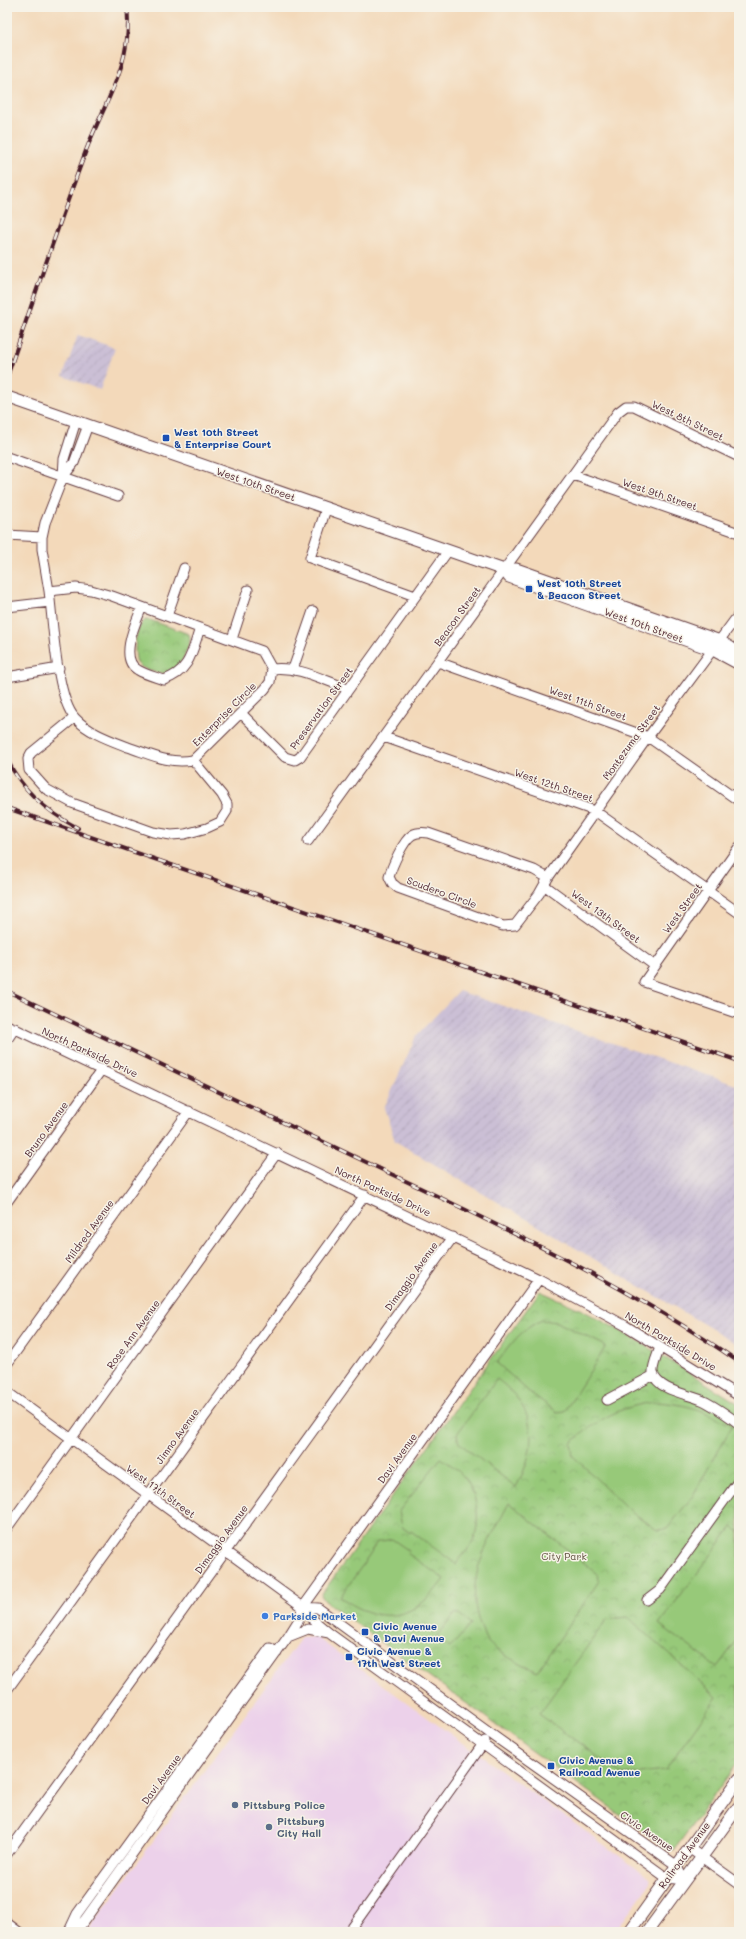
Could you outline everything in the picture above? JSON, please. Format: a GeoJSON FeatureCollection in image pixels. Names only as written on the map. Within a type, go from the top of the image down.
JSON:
{"type":"FeatureCollection","features":[{"type":"Feature","properties":{"kind":"main road","name":"West 10th Street"},"geometry":{"type":"LineString","coordinates":[[8,397],[504,570],[509,577],[739,653]]}},
{"type":"Feature","properties":{"kind":"main road","name":"West 10th Street"},"geometry":{"type":"LineString","coordinates":[[716,645],[739,664]]}},
{"type":"Feature","properties":{"kind":"main road","name":"Railroad Avenue"},"geometry":{"type":"LineString","coordinates":[[629,1932],[739,1779]]}},
{"type":"Feature","properties":{"kind":"main road","name":"Railroad Avenue"},"geometry":{"type":"LineString","coordinates":[[647,1932],[739,1806]]}},
{"type":"Feature","properties":{"kind":"street","name":"West 8th Street"},"geometry":{"type":"LineString","coordinates":[[626,406],[634,406],[739,456]]}},
{"type":"Feature","properties":{"kind":"street","name":"Beacon Street"},"geometry":{"type":"LineString","coordinates":[[308,841],[384,738],[618,412],[626,406]]}},
{"type":"Feature","properties":{"kind":"street","name":"Enterprise Circle"},"geometry":{"type":"LineString","coordinates":[[63,477],[64,459],[76,421]]}},
{"type":"Feature","properties":{"kind":"street","name":"Enterprise Circle"},"geometry":{"type":"LineString","coordinates":[[88,425],[74,463],[63,477],[52,504],[42,537],[62,693],[74,718],[101,737],[165,760],[179,762],[193,760],[265,689],[271,678],[272,669]]}},
{"type":"Feature","properties":{"kind":"street"},"geometry":{"type":"LineString","coordinates":[[7,457],[118,496]]}},
{"type":"Feature","properties":{"kind":"street","name":"West 9th Street"},"geometry":{"type":"LineString","coordinates":[[573,475],[739,533]]}},
{"type":"Feature","properties":{"kind":"street"},"geometry":{"type":"LineString","coordinates":[[326,509],[310,558],[415,596]]}},
{"type":"Feature","properties":{"kind":"street"},"geometry":{"type":"LineString","coordinates":[[7,535],[42,537]]}},
{"type":"Feature","properties":{"kind":"street","name":"Preservation Street"},"geometry":{"type":"LineString","coordinates":[[241,713],[284,757],[295,760],[300,757],[448,551]]}},
{"type":"Feature","properties":{"kind":"street"},"geometry":{"type":"LineString","coordinates":[[167,616],[184,568]]}},
{"type":"Feature","properties":{"kind":"street"},"geometry":{"type":"LineString","coordinates":[[49,591],[76,588],[91,590],[232,639],[262,651],[272,669],[284,667],[293,669],[341,686],[348,690]]}},
{"type":"Feature","properties":{"kind":"street"},"geometry":{"type":"LineString","coordinates":[[232,639],[248,590]]}},
{"type":"Feature","properties":{"kind":"street"},"geometry":{"type":"LineString","coordinates":[[7,607],[50,602]]}},
{"type":"Feature","properties":{"kind":"street"},"geometry":{"type":"LineString","coordinates":[[142,607],[130,639],[128,650],[131,661],[136,670],[164,680],[175,676],[183,669],[190,658],[200,628]]}},
{"type":"Feature","properties":{"kind":"street"},"geometry":{"type":"LineString","coordinates":[[293,669],[313,611]]}},
{"type":"Feature","properties":{"kind":"street","name":"Montezuma Street"},"geometry":{"type":"LineString","coordinates":[[546,881],[648,737],[739,614]]}},
{"type":"Feature","properties":{"kind":"street","name":"West 11th Street"},"geometry":{"type":"LineString","coordinates":[[438,662],[648,737],[739,801]]}},
{"type":"Feature","properties":{"kind":"street"},"geometry":{"type":"LineString","coordinates":[[7,677],[59,668]]}},
{"type":"Feature","properties":{"kind":"street"},"geometry":{"type":"LineString","coordinates":[[74,718],[31,753],[28,759],[29,770],[46,789],[72,803],[153,832],[171,835],[185,834],[207,828],[220,822],[225,815],[227,804],[222,795],[193,760]]}},
{"type":"Feature","properties":{"kind":"street","name":"West 12th Street"},"geometry":{"type":"LineString","coordinates":[[384,738],[595,811],[739,914]]}},
{"type":"Feature","properties":{"kind":"street","name":"Scudero Circle"},"geometry":{"type":"LineString","coordinates":[[420,832],[428,833],[534,870],[546,881],[519,921],[509,927],[398,888],[392,883],[389,877],[405,841],[412,835],[420,832]]}},
{"type":"Feature","properties":{"kind":"street","name":"West Street"},"geometry":{"type":"LineString","coordinates":[[739,847],[644,982],[739,1014]]}},
{"type":"Feature","properties":{"kind":"street","name":"West 13th Street"},"geometry":{"type":"LineString","coordinates":[[546,881],[655,966]]}},
{"type":"Feature","properties":{"kind":"street"},"geometry":{"type":"LineString","coordinates":[[7,1040],[11,1027]]}},
{"type":"Feature","properties":{"kind":"street","name":"North Parkside Drive"},"geometry":{"type":"LineString","coordinates":[[11,1027],[102,1069],[539,1279],[590,1305],[739,1396]]}},
{"type":"Feature","properties":{"kind":"street","name":"Bruno Avenue"},"geometry":{"type":"LineString","coordinates":[[7,1202],[102,1069]]}},
{"type":"Feature","properties":{"kind":"street","name":"Mildred Avenue"},"geometry":{"type":"LineString","coordinates":[[7,1364],[189,1111]]}},
{"type":"Feature","properties":{"kind":"street","name":"Rose Ann Avenue"},"geometry":{"type":"LineString","coordinates":[[7,1528],[277,1153]]}},
{"type":"Feature","properties":{"kind":"street","name":"Jimno Avenue"},"geometry":{"type":"LineString","coordinates":[[7,1690],[365,1195]]}},
{"type":"Feature","properties":{"kind":"street","name":"Dimaggio Avenue"},"geometry":{"type":"LineString","coordinates":[[7,1854],[453,1237]]}},
{"type":"Feature","properties":{"kind":"street","name":"Davi Avenue"},"geometry":{"type":"LineString","coordinates":[[76,1932],[277,1653],[298,1621],[303,1607],[539,1279]]}},
{"type":"Feature","properties":{"kind":"street"},"geometry":{"type":"LineString","coordinates":[[660,1347],[653,1371],[654,1375],[662,1385],[684,1395],[704,1401],[739,1424]]}},
{"type":"Feature","properties":{"kind":"street"},"geometry":{"type":"LineString","coordinates":[[607,1400],[654,1375]]}},
{"type":"Feature","properties":{"kind":"street","name":"West 17th Street"},"geometry":{"type":"LineString","coordinates":[[7,1392],[303,1607]]}},
{"type":"Feature","properties":{"kind":"street"},"geometry":{"type":"LineString","coordinates":[[646,1600],[660,1590],[739,1480]]}},
{"type":"Feature","properties":{"kind":"street"},"geometry":{"type":"LineString","coordinates":[[303,1607],[311,1618],[329,1633],[667,1878],[684,1880]]}},
{"type":"Feature","properties":{"kind":"street","name":"Civic Avenue"},"geometry":{"type":"LineString","coordinates":[[303,1607],[318,1608],[491,1734],[676,1865],[684,1880]]}},
{"type":"Feature","properties":{"kind":"street"},"geometry":{"type":"LineString","coordinates":[[288,1637],[308,1629],[329,1633]]}},
{"type":"Feature","properties":{"kind":"street","name":"Davi Avenue"},"geometry":{"type":"LineString","coordinates":[[70,1932],[77,1914],[270,1648],[277,1653]]}},
{"type":"Feature","properties":{"kind":"street"},"geometry":{"type":"LineString","coordinates":[[349,1932],[491,1734]]}},
{"type":"Feature","properties":{"kind":"street"},"geometry":{"type":"LineString","coordinates":[[689,1848],[739,1884]]}},
{"type":"Feature","properties":{"kind":"street"},"geometry":{"type":"LineString","coordinates":[[7,1923],[19,1932]]}},
{"type":"Feature","properties":{"kind":"shaded area"},"geometry":{"type":"Polygon","coordinates":[[[78,335],[115,348],[100,390],[63,376],[78,335]]]}},
{"type":"Feature","properties":{"kind":"shaded area"},"geometry":{"type":"Polygon","coordinates":[[[459,991],[739,1086],[739,1345],[395,1141],[384,1108],[416,1036],[459,991]]]}},
{"type":"Feature","properties":{"kind":"shaded area"},"geometry":{"type":"Polygon","coordinates":[[[316,1637],[650,1878],[651,1882],[615,1932],[87,1932],[301,1638],[316,1637]]]}},
{"type":"Feature","properties":{"kind":"green space"},"geometry":{"type":"Polygon","coordinates":[[[145,620],[150,620],[189,634],[190,640],[187,650],[181,662],[174,670],[158,673],[144,668],[137,663],[135,646],[137,634],[139,628],[145,620]]]}},
{"type":"Feature","properties":{"kind":"green space","name":"City Park"},"geometry":{"type":"Polygon","coordinates":[[[540,1291],[582,1310],[637,1340],[739,1404],[739,1761],[674,1850],[668,1849],[325,1601],[321,1595],[540,1291]]]}},
{"type":"Feature","properties":{"kind":"green space"},"geometry":{"type":"Polygon","coordinates":[[[542,1320],[557,1322],[606,1346],[565,1411],[557,1412],[528,1391],[497,1363],[511,1344],[522,1333],[542,1320]]]}},
{"type":"Feature","properties":{"kind":"green space"},"geometry":{"type":"Polygon","coordinates":[[[497,1379],[520,1403],[527,1415],[530,1428],[531,1442],[528,1457],[516,1487],[459,1443],[457,1434],[497,1379]]]}},
{"type":"Feature","properties":{"kind":"green space"},"geometry":{"type":"Polygon","coordinates":[[[655,1402],[686,1406],[704,1412],[732,1426],[692,1497],[667,1529],[657,1530],[627,1508],[573,1456],[571,1443],[591,1427],[610,1415],[630,1407],[655,1402]]]}},
{"type":"Feature","properties":{"kind":"green space"},"geometry":{"type":"Polygon","coordinates":[[[441,1458],[458,1471],[467,1481],[473,1494],[477,1510],[477,1526],[473,1541],[456,1564],[411,1531],[410,1533],[402,1527],[399,1511],[441,1458]]]}},
{"type":"Feature","properties":{"kind":"green space"},"geometry":{"type":"Polygon","coordinates":[[[509,1503],[598,1574],[599,1581],[537,1672],[504,1655],[487,1641],[480,1624],[476,1607],[476,1576],[487,1546],[509,1503]]]}},
{"type":"Feature","properties":{"kind":"green space"},"geometry":{"type":"Polygon","coordinates":[[[732,1527],[739,1532],[739,1638],[717,1667],[659,1624],[732,1527]]]}},
{"type":"Feature","properties":{"kind":"green space"},"geometry":{"type":"Polygon","coordinates":[[[392,1539],[408,1550],[407,1553],[444,1579],[433,1593],[421,1604],[409,1611],[396,1615],[383,1615],[370,1612],[355,1606],[340,1597],[372,1552],[371,1551],[377,1542],[392,1539]]]}},
{"type":"Feature","properties":{"kind":"green space"},"geometry":{"type":"Polygon","coordinates":[[[456,1613],[471,1624],[450,1648],[436,1637],[456,1613]]]}},
{"type":"Feature","properties":{"kind":"green space"},"geometry":{"type":"Polygon","coordinates":[[[628,1617],[717,1697],[665,1770],[623,1775],[539,1714],[607,1619],[628,1617]]]}},
{"type":"Feature","properties":{"kind":"railway"},"geometry":{"type":"LineString","coordinates":[[7,377],[54,238],[84,156],[115,84],[121,66],[126,48],[128,28],[127,7]]}},
{"type":"Feature","properties":{"kind":"railway"},"geometry":{"type":"LineString","coordinates":[[7,759],[20,781],[36,800],[56,815],[78,828]]}},
{"type":"Feature","properties":{"kind":"railway"},"geometry":{"type":"LineString","coordinates":[[7,808],[739,1061]]}},
{"type":"Feature","properties":{"kind":"railway"},"geometry":{"type":"LineString","coordinates":[[7,991],[436,1195],[569,1261],[655,1309],[739,1362]]}},
{"type":"Feature","properties":{"kind":"place","name":"West 10th Street & Enterprise Court"},"geometry":{"type":"Point","coordinates":[166,438]}},
{"type":"Feature","properties":{"kind":"place","name":"West 10th Street & Beacon Street"},"geometry":{"type":"Point","coordinates":[529,589]}},
{"type":"Feature","properties":{"kind":"place","name":"Parkside Market"},"geometry":{"type":"Point","coordinates":[265,1616]}},
{"type":"Feature","properties":{"kind":"place","name":"Civic Avenue & Davi Avenue"},"geometry":{"type":"Point","coordinates":[365,1632]}},
{"type":"Feature","properties":{"kind":"place","name":"Civic Avenue & 17th West Street"},"geometry":{"type":"Point","coordinates":[349,1657]}},
{"type":"Feature","properties":{"kind":"place","name":"Civic Avenue & Railroad Avenue"},"geometry":{"type":"Point","coordinates":[551,1766]}},
{"type":"Feature","properties":{"kind":"place","name":"Pittsburg Police"},"geometry":{"type":"Point","coordinates":[235,1805]}},
{"type":"Feature","properties":{"kind":"place","name":"Pittsburg City Hall"},"geometry":{"type":"Point","coordinates":[269,1827]}}]}
